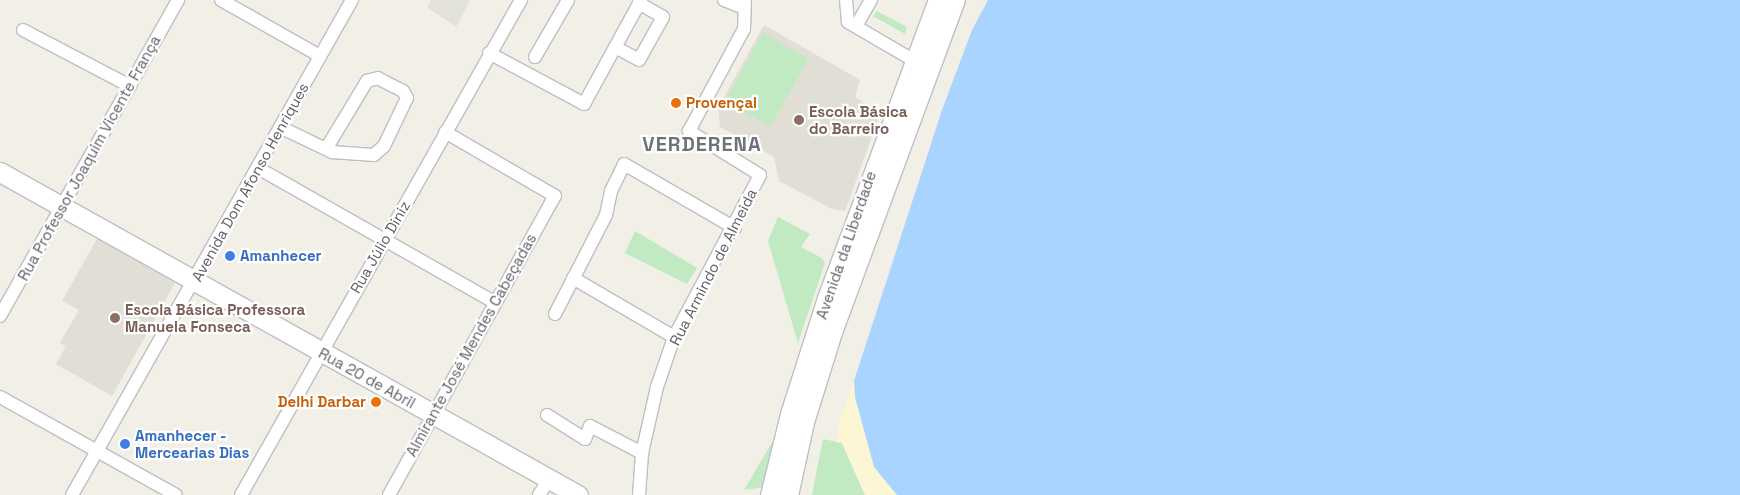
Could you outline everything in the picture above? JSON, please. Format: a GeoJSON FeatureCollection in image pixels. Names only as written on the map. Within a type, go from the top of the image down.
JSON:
{"type":"FeatureCollection","features":[{"type":"Feature","properties":{"kind":"main road","name":"Avenida da Liberdade"},"geometry":{"type":"LineString","coordinates":[[770,495],[790,414],[827,298],[913,60],[938,0]]}},
{"type":"Feature","properties":{"kind":"main road","name":"Avenida da Liberdade"},"geometry":{"type":"LineString","coordinates":[[788,495],[804,422],[832,332],[955,0]]}},
{"type":"Feature","properties":{"kind":"main road","name":"Rua 20 de Abril"},"geometry":{"type":"LineString","coordinates":[[0,172],[578,495]]}},
{"type":"Feature","properties":{"kind":"street","name":"Rua Professor Joaquim Vicente França"},"geometry":{"type":"LineString","coordinates":[[0,316],[178,0]]}},
{"type":"Feature","properties":{"kind":"street"},"geometry":{"type":"LineString","coordinates":[[221,0],[320,56]]}},
{"type":"Feature","properties":{"kind":"street","name":"Avenida Dom Afonso Henriques"},"geometry":{"type":"LineString","coordinates":[[72,495],[352,0]]}},
{"type":"Feature","properties":{"kind":"street","name":"Rua Júlio Diniz"},"geometry":{"type":"LineString","coordinates":[[240,495],[386,239],[444,132],[521,0]]}},
{"type":"Feature","properties":{"kind":"street"},"geometry":{"type":"LineString","coordinates":[[535,57],[568,0]]}},
{"type":"Feature","properties":{"kind":"street"},"geometry":{"type":"LineString","coordinates":[[724,0],[745,4]]}},
{"type":"Feature","properties":{"kind":"street"},"geometry":{"type":"LineString","coordinates":[[846,0],[848,22],[913,60]]}},
{"type":"Feature","properties":{"kind":"street"},"geometry":{"type":"LineString","coordinates":[[856,26],[871,0]]}},
{"type":"Feature","properties":{"kind":"street"},"geometry":{"type":"LineString","coordinates":[[489,53],[584,104],[615,46],[640,2],[663,17],[639,60],[615,46]]}},
{"type":"Feature","properties":{"kind":"street","name":"Rua Armindo de Almeida"},"geometry":{"type":"LineString","coordinates":[[639,495],[642,453],[657,387],[674,337],[735,228],[760,175],[689,131],[744,29],[745,4]]}},
{"type":"Feature","properties":{"kind":"street"},"geometry":{"type":"LineString","coordinates":[[23,30],[130,86]]}},
{"type":"Feature","properties":{"kind":"street"},"geometry":{"type":"LineString","coordinates":[[280,127],[326,149],[374,154],[380,152],[407,98],[403,91],[378,78],[368,81],[326,149]]}},
{"type":"Feature","properties":{"kind":"street","name":"Almirante José Mendes Cabeçadas"},"geometry":{"type":"LineString","coordinates":[[389,495],[494,302],[555,196],[444,132]]}},
{"type":"Feature","properties":{"kind":"street"},"geometry":{"type":"LineString","coordinates":[[555,314],[606,215],[611,191],[624,164],[735,228]]}},
{"type":"Feature","properties":{"kind":"street"},"geometry":{"type":"LineString","coordinates":[[258,168],[494,302]]}},
{"type":"Feature","properties":{"kind":"street"},"geometry":{"type":"LineString","coordinates":[[573,278],[674,337]]}},
{"type":"Feature","properties":{"kind":"street"},"geometry":{"type":"LineString","coordinates":[[0,397],[176,495]]}},
{"type":"Feature","properties":{"kind":"street"},"geometry":{"type":"LineString","coordinates":[[547,415],[585,438],[590,426],[642,453]]}},
{"type":"Feature","properties":{"kind":"street"},"geometry":{"type":"LineString","coordinates":[[539,495],[549,479]]}},
{"type":"Feature","properties":{"kind":"shaded area"},"geometry":{"type":"Polygon","coordinates":[[[431,0],[470,0],[456,27],[427,7],[431,0]]]}},
{"type":"Feature","properties":{"kind":"shaded area","name":"Escola Básica do Barreiro"},"geometry":{"type":"Polygon","coordinates":[[[764,25],[860,80],[855,97],[873,109],[879,117],[845,211],[832,209],[779,181],[774,157],[720,127],[718,108],[764,25]]]}},
{"type":"Feature","properties":{"kind":"shaded area","name":"Escola Básica Professora Manuela Fonseca"},"geometry":{"type":"Polygon","coordinates":[[[98,237],[176,281],[112,396],[56,364],[66,346],[60,343],[79,310],[62,301],[98,237]]]}},
{"type":"Feature","properties":{"kind":"green space"},"geometry":{"type":"Polygon","coordinates":[[[877,11],[907,27],[905,34],[873,16],[877,11]]]}},
{"type":"Feature","properties":{"kind":"green space"},"geometry":{"type":"Polygon","coordinates":[[[763,33],[808,58],[771,126],[725,101],[763,33]]]}},
{"type":"Feature","properties":{"kind":"green space"},"geometry":{"type":"Polygon","coordinates":[[[778,217],[810,234],[801,247],[822,258],[825,263],[798,343],[768,241],[778,217]]]}},
{"type":"Feature","properties":{"kind":"green space"},"geometry":{"type":"Polygon","coordinates":[[[635,231],[697,268],[687,284],[625,253],[635,231]]]}},
{"type":"Feature","properties":{"kind":"green space"},"geometry":{"type":"Polygon","coordinates":[[[774,439],[765,487],[744,490],[774,439]]]}},
{"type":"Feature","properties":{"kind":"green space"},"geometry":{"type":"Polygon","coordinates":[[[823,439],[842,443],[865,495],[812,495],[823,439]]]}},
{"type":"Feature","properties":{"kind":"sand"},"geometry":{"type":"Polygon","coordinates":[[[854,381],[855,397],[874,467],[897,495],[865,495],[842,443],[837,442],[840,421],[854,381]]]}},
{"type":"Feature","properties":{"kind":"water"},"geometry":{"type":"Polygon","coordinates":[[[988,0],[1740,0],[1740,495],[897,495],[874,467],[855,397],[854,381],[942,110],[972,30],[988,0]]]}},
{"type":"Feature","properties":{"kind":"place","name":"Provençal"},"geometry":{"type":"Point","coordinates":[676,103]}},
{"type":"Feature","properties":{"kind":"place","name":"Escola Básica do Barreiro"},"geometry":{"type":"Point","coordinates":[799,120]}},
{"type":"Feature","properties":{"kind":"place","name":"Amanhecer"},"geometry":{"type":"Point","coordinates":[230,256]}},
{"type":"Feature","properties":{"kind":"place","name":"Escola Básica Professora Manuela Fonseca"},"geometry":{"type":"Point","coordinates":[115,318]}},
{"type":"Feature","properties":{"kind":"place","name":"Delhi Darbar"},"geometry":{"type":"Point","coordinates":[376,402]}},
{"type":"Feature","properties":{"kind":"place","name":"Amanhecer - Mercearias Dias"},"geometry":{"type":"Point","coordinates":[125,444]}},
{"type":"Feature","properties":{"kind":"district","name":"VERDERENA"},"geometry":{"type":"Point","coordinates":[702,144]}}]}
